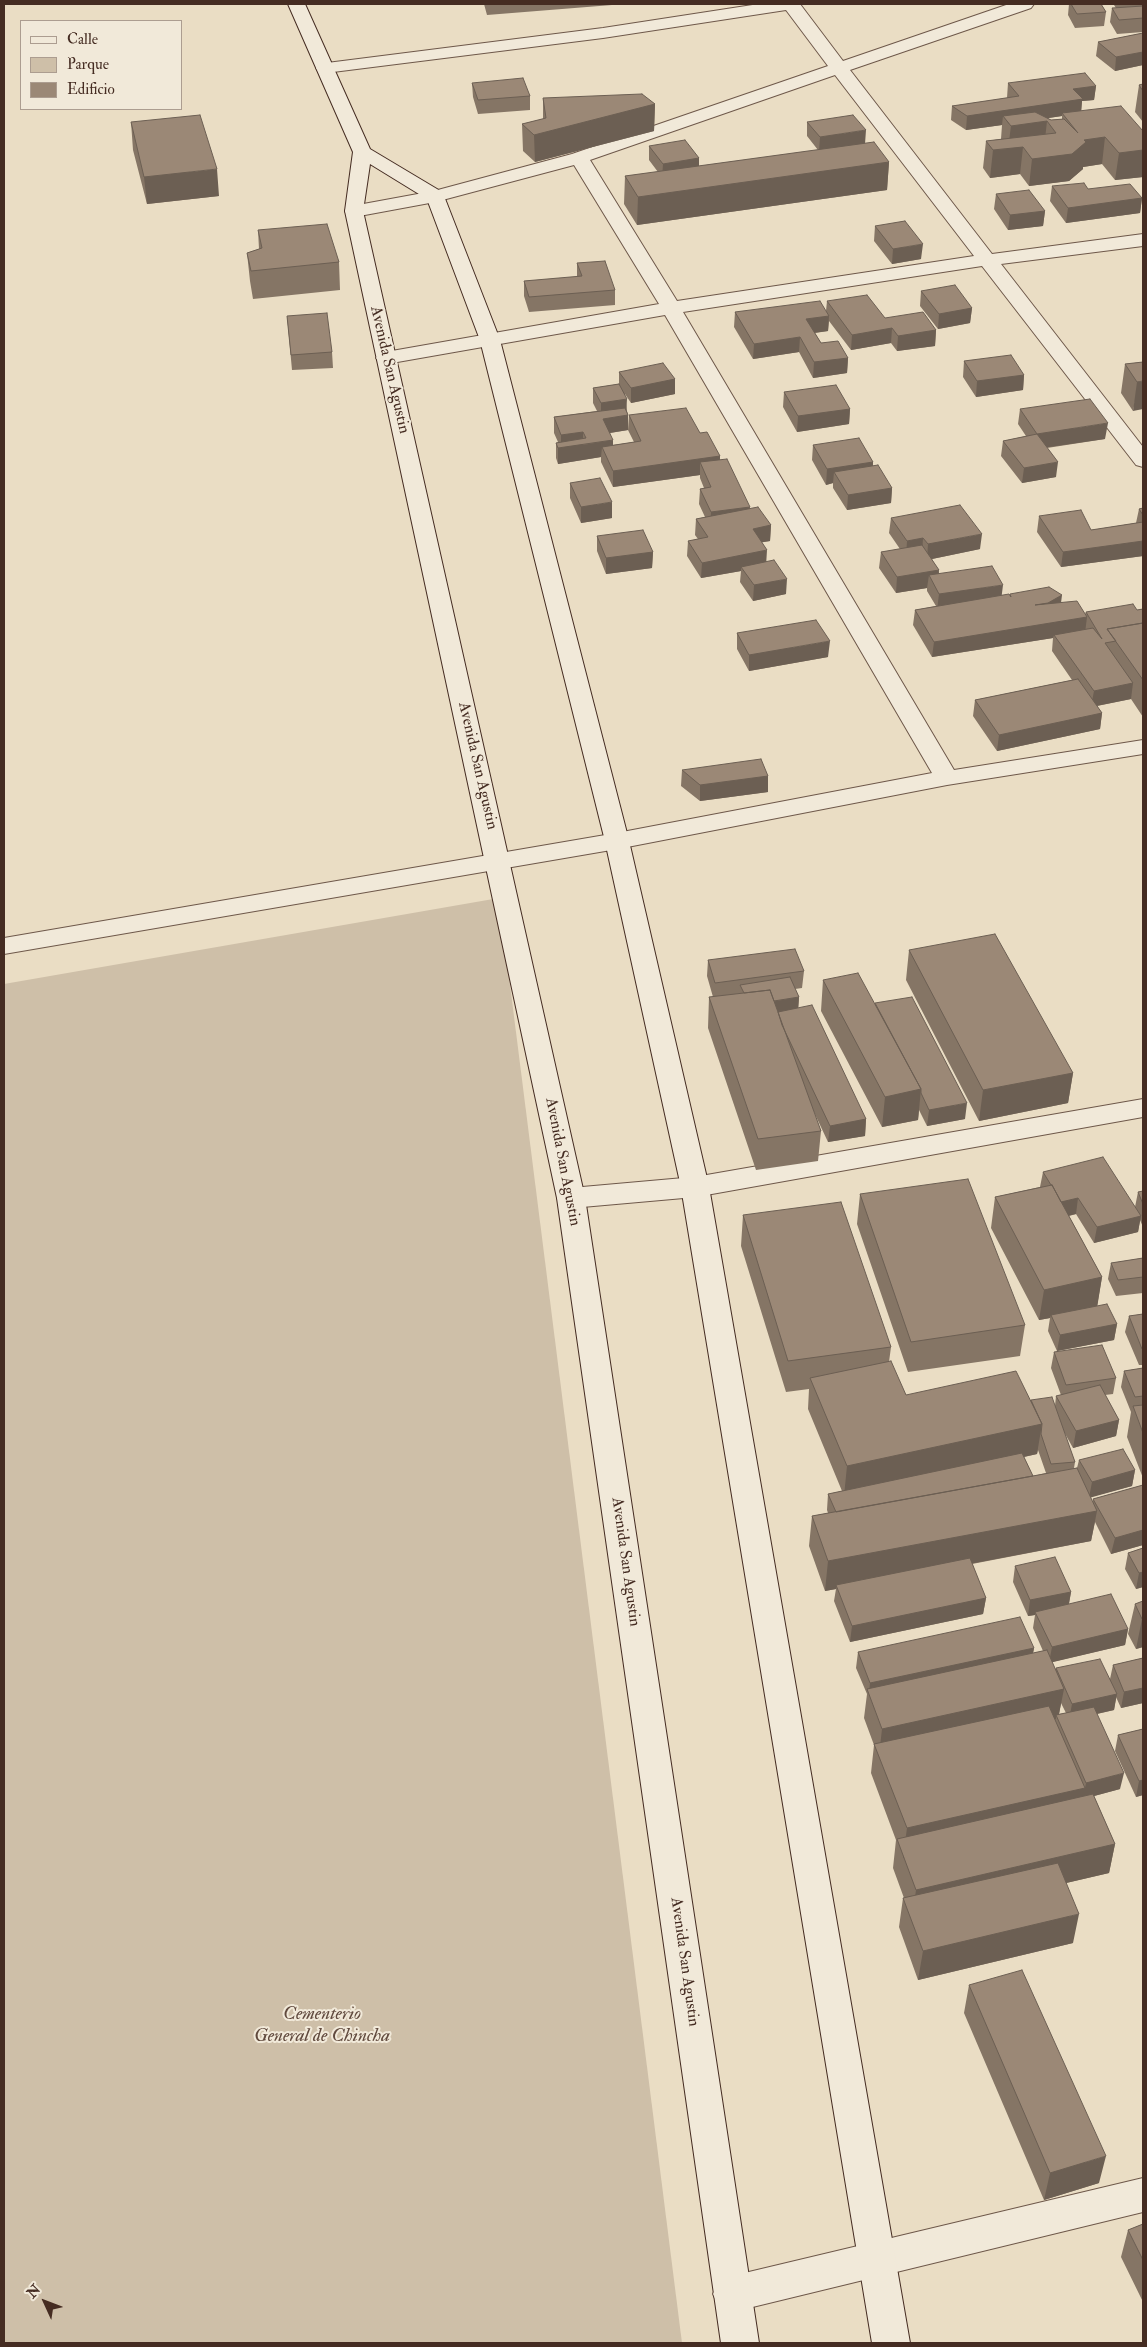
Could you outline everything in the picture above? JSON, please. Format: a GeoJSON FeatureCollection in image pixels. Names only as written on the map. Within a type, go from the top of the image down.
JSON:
{"type":"FeatureCollection","features":[{"type":"Feature","properties":{"kind":"street"},"geometry":{"type":"LineString","coordinates":[[296,4],[362,152],[435,196],[490,340],[617,841],[695,1187],[891,2343]]}},
{"type":"Feature","properties":{"kind":"street"},"geometry":{"type":"LineString","coordinates":[[325,68],[603,33],[791,4],[1143,461]]}},
{"type":"Feature","properties":{"kind":"street"},"geometry":{"type":"LineString","coordinates":[[354,211],[435,196],[580,158],[838,67],[1025,4]]}},
{"type":"Feature","properties":{"kind":"street","name":"Avenida San Agustin"},"geometry":{"type":"LineString","coordinates":[[362,152],[354,211],[571,1198],[740,2343]]}},
{"type":"Feature","properties":{"kind":"street"},"geometry":{"type":"LineString","coordinates":[[580,158],[671,308],[948,778]]}},
{"type":"Feature","properties":{"kind":"street"},"geometry":{"type":"LineString","coordinates":[[386,358],[671,308],[987,260],[1143,240]]}},
{"type":"Feature","properties":{"kind":"street"},"geometry":{"type":"LineString","coordinates":[[4,946],[617,841],[948,778],[1143,747]]}},
{"type":"Feature","properties":{"kind":"street"},"geometry":{"type":"LineString","coordinates":[[571,1198],[695,1187],[1142,1110]]}},
{"type":"Feature","properties":{"kind":"street"},"geometry":{"type":"LineString","coordinates":[[732,2294],[1143,2195]]}},
{"type":"Feature","properties":{"kind":"green space","name":"Cementerio General de Chincha"},"geometry":{"type":"Polygon","coordinates":[[[499,898],[682,2343],[4,2343],[4,984],[499,898]]]}},
{"type":"Feature","properties":{"kind":"building"},"geometry":{"type":"Polygon","coordinates":[[[1071,4],[1101,4],[1106,12],[1077,14],[1071,4]]]}},
{"type":"Feature","properties":{"kind":"building"},"geometry":{"type":"Polygon","coordinates":[[[1143,6],[1143,18],[1119,20],[1112,8],[1143,6]]]}},
{"type":"Feature","properties":{"kind":"building"},"geometry":{"type":"Polygon","coordinates":[[[1143,33],[1143,52],[1116,57],[1098,42],[1143,33]]]}},
{"type":"Feature","properties":{"kind":"building"},"geometry":{"type":"Polygon","coordinates":[[[1085,73],[1096,86],[1073,89],[1083,99],[967,116],[952,106],[1019,96],[1008,83],[1085,73]]]}},
{"type":"Feature","properties":{"kind":"building"},"geometry":{"type":"Polygon","coordinates":[[[523,78],[530,96],[478,100],[472,83],[523,78]]]}},
{"type":"Feature","properties":{"kind":"building"},"geometry":{"type":"Polygon","coordinates":[[[642,94],[655,104],[534,135],[522,124],[546,118],[543,98],[642,94]]]}},
{"type":"Feature","properties":{"kind":"building"},"geometry":{"type":"Polygon","coordinates":[[[1121,106],[1143,131],[1143,150],[1119,153],[1105,137],[1084,140],[1086,142],[1072,154],[1032,159],[1023,147],[993,150],[986,141],[1056,133],[1047,121],[1011,126],[1003,116],[1035,112],[1051,120],[1064,119],[1078,133],[1062,113],[1121,106]]]}},
{"type":"Feature","properties":{"kind":"building"},"geometry":{"type":"Polygon","coordinates":[[[200,115],[217,169],[144,177],[131,122],[200,115]]]}},
{"type":"Feature","properties":{"kind":"building"},"geometry":{"type":"Polygon","coordinates":[[[853,115],[866,130],[820,137],[807,122],[853,115]]]}},
{"type":"Feature","properties":{"kind":"building"},"geometry":{"type":"Polygon","coordinates":[[[685,140],[699,158],[663,164],[649,146],[685,140]]]}},
{"type":"Feature","properties":{"kind":"building"},"geometry":{"type":"Polygon","coordinates":[[[874,142],[889,162],[638,197],[625,176],[874,142]]]}},
{"type":"Feature","properties":{"kind":"building"},"geometry":{"type":"Polygon","coordinates":[[[1084,183],[1088,189],[1130,184],[1142,198],[1068,208],[1052,186],[1084,183]]]}},
{"type":"Feature","properties":{"kind":"building"},"geometry":{"type":"Polygon","coordinates":[[[1029,190],[1045,211],[1010,215],[996,194],[1029,190]]]}},
{"type":"Feature","properties":{"kind":"building"},"geometry":{"type":"Polygon","coordinates":[[[905,221],[923,244],[893,249],[875,226],[905,221]]]}},
{"type":"Feature","properties":{"kind":"building"},"geometry":{"type":"Polygon","coordinates":[[[327,224],[339,262],[251,271],[247,253],[262,248],[258,230],[327,224]]]}},
{"type":"Feature","properties":{"kind":"building"},"geometry":{"type":"Polygon","coordinates":[[[605,261],[615,290],[529,297],[524,281],[582,276],[577,263],[605,261]]]}},
{"type":"Feature","properties":{"kind":"building"},"geometry":{"type":"Polygon","coordinates":[[[955,285],[972,308],[939,314],[921,291],[955,285]]]}},
{"type":"Feature","properties":{"kind":"building"},"geometry":{"type":"Polygon","coordinates":[[[867,295],[885,318],[923,312],[936,330],[898,336],[892,328],[852,335],[827,301],[867,295]]]}},
{"type":"Feature","properties":{"kind":"building"},"geometry":{"type":"Polygon","coordinates":[[[820,301],[829,316],[806,319],[821,343],[838,341],[848,358],[814,362],[800,337],[754,344],[735,312],[820,301]]]}},
{"type":"Feature","properties":{"kind":"building"},"geometry":{"type":"Polygon","coordinates":[[[327,313],[332,352],[291,355],[287,316],[327,313]]]}},
{"type":"Feature","properties":{"kind":"building"},"geometry":{"type":"Polygon","coordinates":[[[1011,355],[1024,375],[977,381],[964,361],[1011,355]]]}},
{"type":"Feature","properties":{"kind":"building"},"geometry":{"type":"Polygon","coordinates":[[[1143,362],[1143,381],[1137,382],[1125,364],[1143,362]]]}},
{"type":"Feature","properties":{"kind":"building"},"geometry":{"type":"Polygon","coordinates":[[[663,363],[675,379],[631,388],[619,372],[663,363]]]}},
{"type":"Feature","properties":{"kind":"building"},"geometry":{"type":"Polygon","coordinates":[[[619,384],[627,399],[601,403],[593,388],[619,384]]]}},
{"type":"Feature","properties":{"kind":"building"},"geometry":{"type":"Polygon","coordinates":[[[836,385],[850,409],[798,416],[784,392],[836,385]]]}},
{"type":"Feature","properties":{"kind":"building"},"geometry":{"type":"Polygon","coordinates":[[[1090,399],[1108,423],[1037,434],[1020,409],[1090,399]]]}},
{"type":"Feature","properties":{"kind":"building"},"geometry":{"type":"Polygon","coordinates":[[[625,408],[628,415],[603,419],[613,440],[558,448],[556,443],[586,438],[583,432],[561,435],[554,417],[625,408]]]}},
{"type":"Feature","properties":{"kind":"building"},"geometry":{"type":"Polygon","coordinates":[[[686,408],[700,433],[707,432],[720,456],[613,471],[602,447],[641,441],[629,415],[686,408]]]}},
{"type":"Feature","properties":{"kind":"building"},"geometry":{"type":"Polygon","coordinates":[[[1037,434],[1058,462],[1024,468],[1003,441],[1037,434]]]}},
{"type":"Feature","properties":{"kind":"building"},"geometry":{"type":"Polygon","coordinates":[[[859,438],[873,462],[827,469],[813,445],[859,438]]]}},
{"type":"Feature","properties":{"kind":"building"},"geometry":{"type":"Polygon","coordinates":[[[727,459],[750,507],[711,512],[700,489],[711,487],[700,462],[727,459]]]}},
{"type":"Feature","properties":{"kind":"building"},"geometry":{"type":"Polygon","coordinates":[[[878,465],[892,488],[848,495],[834,472],[878,465]]]}},
{"type":"Feature","properties":{"kind":"building"},"geometry":{"type":"Polygon","coordinates":[[[600,478],[612,502],[581,507],[570,483],[600,478]]]}},
{"type":"Feature","properties":{"kind":"building"},"geometry":{"type":"Polygon","coordinates":[[[960,505],[982,534],[928,544],[923,538],[907,541],[891,518],[960,505]]]}},
{"type":"Feature","properties":{"kind":"building"},"geometry":{"type":"Polygon","coordinates":[[[758,507],[771,525],[753,529],[767,550],[702,563],[688,541],[708,537],[696,519],[758,507]]]}},
{"type":"Feature","properties":{"kind":"building"},"geometry":{"type":"Polygon","coordinates":[[[1081,510],[1091,530],[1143,522],[1143,541],[1063,552],[1039,516],[1081,510]]]}},
{"type":"Feature","properties":{"kind":"building"},"geometry":{"type":"Polygon","coordinates":[[[643,530],[653,552],[606,558],[597,536],[643,530]]]}},
{"type":"Feature","properties":{"kind":"building"},"geometry":{"type":"Polygon","coordinates":[[[922,545],[939,570],[897,577],[881,552],[922,545]]]}},
{"type":"Feature","properties":{"kind":"building"},"geometry":{"type":"Polygon","coordinates":[[[774,560],[787,579],[754,585],[741,567],[774,560]]]}},
{"type":"Feature","properties":{"kind":"building"},"geometry":{"type":"Polygon","coordinates":[[[992,566],[1003,585],[939,594],[929,575],[992,566]]]}},
{"type":"Feature","properties":{"kind":"building"},"geometry":{"type":"Polygon","coordinates":[[[1049,587],[1062,595],[1048,603],[1035,605],[1077,601],[1087,617],[934,642],[915,610],[1009,594],[1011,597],[1010,594],[1049,587]]]}},
{"type":"Feature","properties":{"kind":"building"},"geometry":{"type":"Polygon","coordinates":[[[1133,604],[1137,610],[1143,609],[1143,623],[1107,629],[1116,641],[1105,643],[1133,683],[1094,691],[1054,635],[1093,628],[1102,639],[1086,612],[1133,604]]]}},
{"type":"Feature","properties":{"kind":"building"},"geometry":{"type":"Polygon","coordinates":[[[816,620],[830,641],[749,655],[737,633],[816,620]]]}},
{"type":"Feature","properties":{"kind":"building"},"geometry":{"type":"Polygon","coordinates":[[[1143,623],[1143,680],[1107,629],[1143,623]]]}},
{"type":"Feature","properties":{"kind":"building"},"geometry":{"type":"Polygon","coordinates":[[[1078,679],[1102,713],[999,735],[975,700],[1078,679]]]}},
{"type":"Feature","properties":{"kind":"building"},"geometry":{"type":"Polygon","coordinates":[[[761,759],[768,776],[700,785],[682,770],[761,759]]]}},
{"type":"Feature","properties":{"kind":"building"},"geometry":{"type":"Polygon","coordinates":[[[995,934],[1073,1073],[983,1090],[909,950],[995,934]]]}},
{"type":"Feature","properties":{"kind":"building"},"geometry":{"type":"Polygon","coordinates":[[[795,949],[804,971],[715,983],[708,960],[795,949]]]}},
{"type":"Feature","properties":{"kind":"building"},"geometry":{"type":"Polygon","coordinates":[[[858,973],[921,1089],[885,1097],[823,980],[858,973]]]}},
{"type":"Feature","properties":{"kind":"building"},"geometry":{"type":"Polygon","coordinates":[[[790,977],[799,997],[774,1001],[770,990],[744,993],[740,985],[790,977]]]}},
{"type":"Feature","properties":{"kind":"building"},"geometry":{"type":"Polygon","coordinates":[[[770,990],[821,1131],[758,1139],[709,997],[770,990]]]}},
{"type":"Feature","properties":{"kind":"building"},"geometry":{"type":"Polygon","coordinates":[[[912,997],[967,1103],[929,1110],[921,1089],[875,1003],[912,997]]]}},
{"type":"Feature","properties":{"kind":"building"},"geometry":{"type":"Polygon","coordinates":[[[812,1005],[866,1119],[830,1126],[782,1025],[778,1012],[812,1005]]]}},
{"type":"Feature","properties":{"kind":"building"},"geometry":{"type":"Polygon","coordinates":[[[1103,1157],[1141,1216],[1097,1227],[1078,1198],[1061,1202],[1043,1172],[1103,1157]]]}},
{"type":"Feature","properties":{"kind":"building"},"geometry":{"type":"Polygon","coordinates":[[[968,1179],[1025,1325],[911,1342],[860,1194],[968,1179]]]}},
{"type":"Feature","properties":{"kind":"building"},"geometry":{"type":"Polygon","coordinates":[[[1052,1185],[1102,1277],[1044,1290],[995,1197],[1052,1185]]]}},
{"type":"Feature","properties":{"kind":"building"},"geometry":{"type":"Polygon","coordinates":[[[1143,1191],[1143,1204],[1138,1192],[1143,1191]]]}},
{"type":"Feature","properties":{"kind":"building"},"geometry":{"type":"Polygon","coordinates":[[[841,1202],[891,1347],[788,1361],[743,1215],[841,1202]]]}},
{"type":"Feature","properties":{"kind":"building"},"geometry":{"type":"Polygon","coordinates":[[[1143,1258],[1143,1277],[1118,1280],[1111,1263],[1143,1258]]]}},
{"type":"Feature","properties":{"kind":"building"},"geometry":{"type":"Polygon","coordinates":[[[1107,1304],[1117,1324],[1060,1335],[1051,1315],[1107,1304]]]}},
{"type":"Feature","properties":{"kind":"building"},"geometry":{"type":"Polygon","coordinates":[[[1143,1314],[1143,1349],[1142,1349],[1129,1316],[1143,1314]]]}},
{"type":"Feature","properties":{"kind":"building"},"geometry":{"type":"Polygon","coordinates":[[[1102,1345],[1116,1378],[1066,1385],[1054,1352],[1102,1345]]]}},
{"type":"Feature","properties":{"kind":"building"},"geometry":{"type":"Polygon","coordinates":[[[891,1361],[906,1395],[1016,1371],[1042,1424],[847,1466],[810,1378],[891,1361]]]}},
{"type":"Feature","properties":{"kind":"building"},"geometry":{"type":"Polygon","coordinates":[[[1143,1368],[1143,1396],[1135,1397],[1124,1371],[1143,1368]]]}},
{"type":"Feature","properties":{"kind":"building"},"geometry":{"type":"Polygon","coordinates":[[[1100,1385],[1119,1420],[1076,1431],[1056,1396],[1100,1385]]]}},
{"type":"Feature","properties":{"kind":"building"},"geometry":{"type":"Polygon","coordinates":[[[1052,1397],[1075,1462],[1051,1464],[1041,1434],[1042,1424],[1031,1400],[1052,1397]]]}},
{"type":"Feature","properties":{"kind":"building"},"geometry":{"type":"Polygon","coordinates":[[[1143,1405],[1143,1433],[1133,1406],[1143,1405]]]}},
{"type":"Feature","properties":{"kind":"building"},"geometry":{"type":"Polygon","coordinates":[[[1123,1449],[1135,1470],[1092,1482],[1079,1460],[1123,1449]]]}},
{"type":"Feature","properties":{"kind":"building"},"geometry":{"type":"Polygon","coordinates":[[[1022,1453],[1033,1476],[836,1512],[828,1494],[1022,1453]]]}},
{"type":"Feature","properties":{"kind":"building"},"geometry":{"type":"Polygon","coordinates":[[[1077,1468],[1097,1511],[828,1561],[812,1516],[1077,1468]]]}},
{"type":"Feature","properties":{"kind":"building"},"geometry":{"type":"Polygon","coordinates":[[[1143,1485],[1143,1530],[1115,1538],[1093,1499],[1143,1485]]]}},
{"type":"Feature","properties":{"kind":"building"},"geometry":{"type":"Polygon","coordinates":[[[1143,1548],[1143,1572],[1139,1573],[1128,1553],[1143,1548]]]}},
{"type":"Feature","properties":{"kind":"building"},"geometry":{"type":"Polygon","coordinates":[[[1055,1557],[1071,1592],[1030,1600],[1015,1566],[1055,1557]]]}},
{"type":"Feature","properties":{"kind":"building"},"geometry":{"type":"Polygon","coordinates":[[[970,1558],[986,1598],[852,1626],[836,1585],[970,1558]]]}},
{"type":"Feature","properties":{"kind":"building"},"geometry":{"type":"Polygon","coordinates":[[[1111,1594],[1128,1629],[1052,1647],[1035,1612],[1111,1594]]]}},
{"type":"Feature","properties":{"kind":"building"},"geometry":{"type":"Polygon","coordinates":[[[1143,1601],[1143,1619],[1142,1619],[1135,1604],[1143,1601]]]}},
{"type":"Feature","properties":{"kind":"building"},"geometry":{"type":"Polygon","coordinates":[[[1020,1617],[1034,1648],[870,1683],[858,1652],[1020,1617]]]}},
{"type":"Feature","properties":{"kind":"building"},"geometry":{"type":"Polygon","coordinates":[[[1047,1650],[1064,1689],[882,1729],[867,1689],[1047,1650]]]}},
{"type":"Feature","properties":{"kind":"building"},"geometry":{"type":"Polygon","coordinates":[[[1143,1658],[1143,1688],[1124,1692],[1113,1665],[1143,1658]]]}},
{"type":"Feature","properties":{"kind":"building"},"geometry":{"type":"Polygon","coordinates":[[[1100,1659],[1117,1694],[1072,1704],[1056,1668],[1100,1659]]]}},
{"type":"Feature","properties":{"kind":"building"},"geometry":{"type":"Polygon","coordinates":[[[1049,1706],[1085,1788],[907,1828],[874,1744],[1049,1706]]]}},
{"type":"Feature","properties":{"kind":"building"},"geometry":{"type":"Polygon","coordinates":[[[1094,1707],[1124,1773],[1086,1783],[1056,1715],[1094,1707]]]}},
{"type":"Feature","properties":{"kind":"building"},"geometry":{"type":"Polygon","coordinates":[[[1143,1729],[1143,1780],[1139,1781],[1118,1735],[1143,1729]]]}},
{"type":"Feature","properties":{"kind":"building"},"geometry":{"type":"Polygon","coordinates":[[[1093,1794],[1115,1844],[916,1890],[897,1839],[1093,1794]]]}},
{"type":"Feature","properties":{"kind":"building"},"geometry":{"type":"Polygon","coordinates":[[[1058,1863],[1079,1914],[923,1951],[903,1898],[1058,1863]]]}},
{"type":"Feature","properties":{"kind":"building"},"geometry":{"type":"Polygon","coordinates":[[[1022,1970],[1106,2156],[1050,2173],[969,1985],[1022,1970]]]}},
{"type":"Feature","properties":{"kind":"building"},"geometry":{"type":"Polygon","coordinates":[[[1143,2224],[1143,2260],[1128,2230],[1143,2224]]]}}]}
